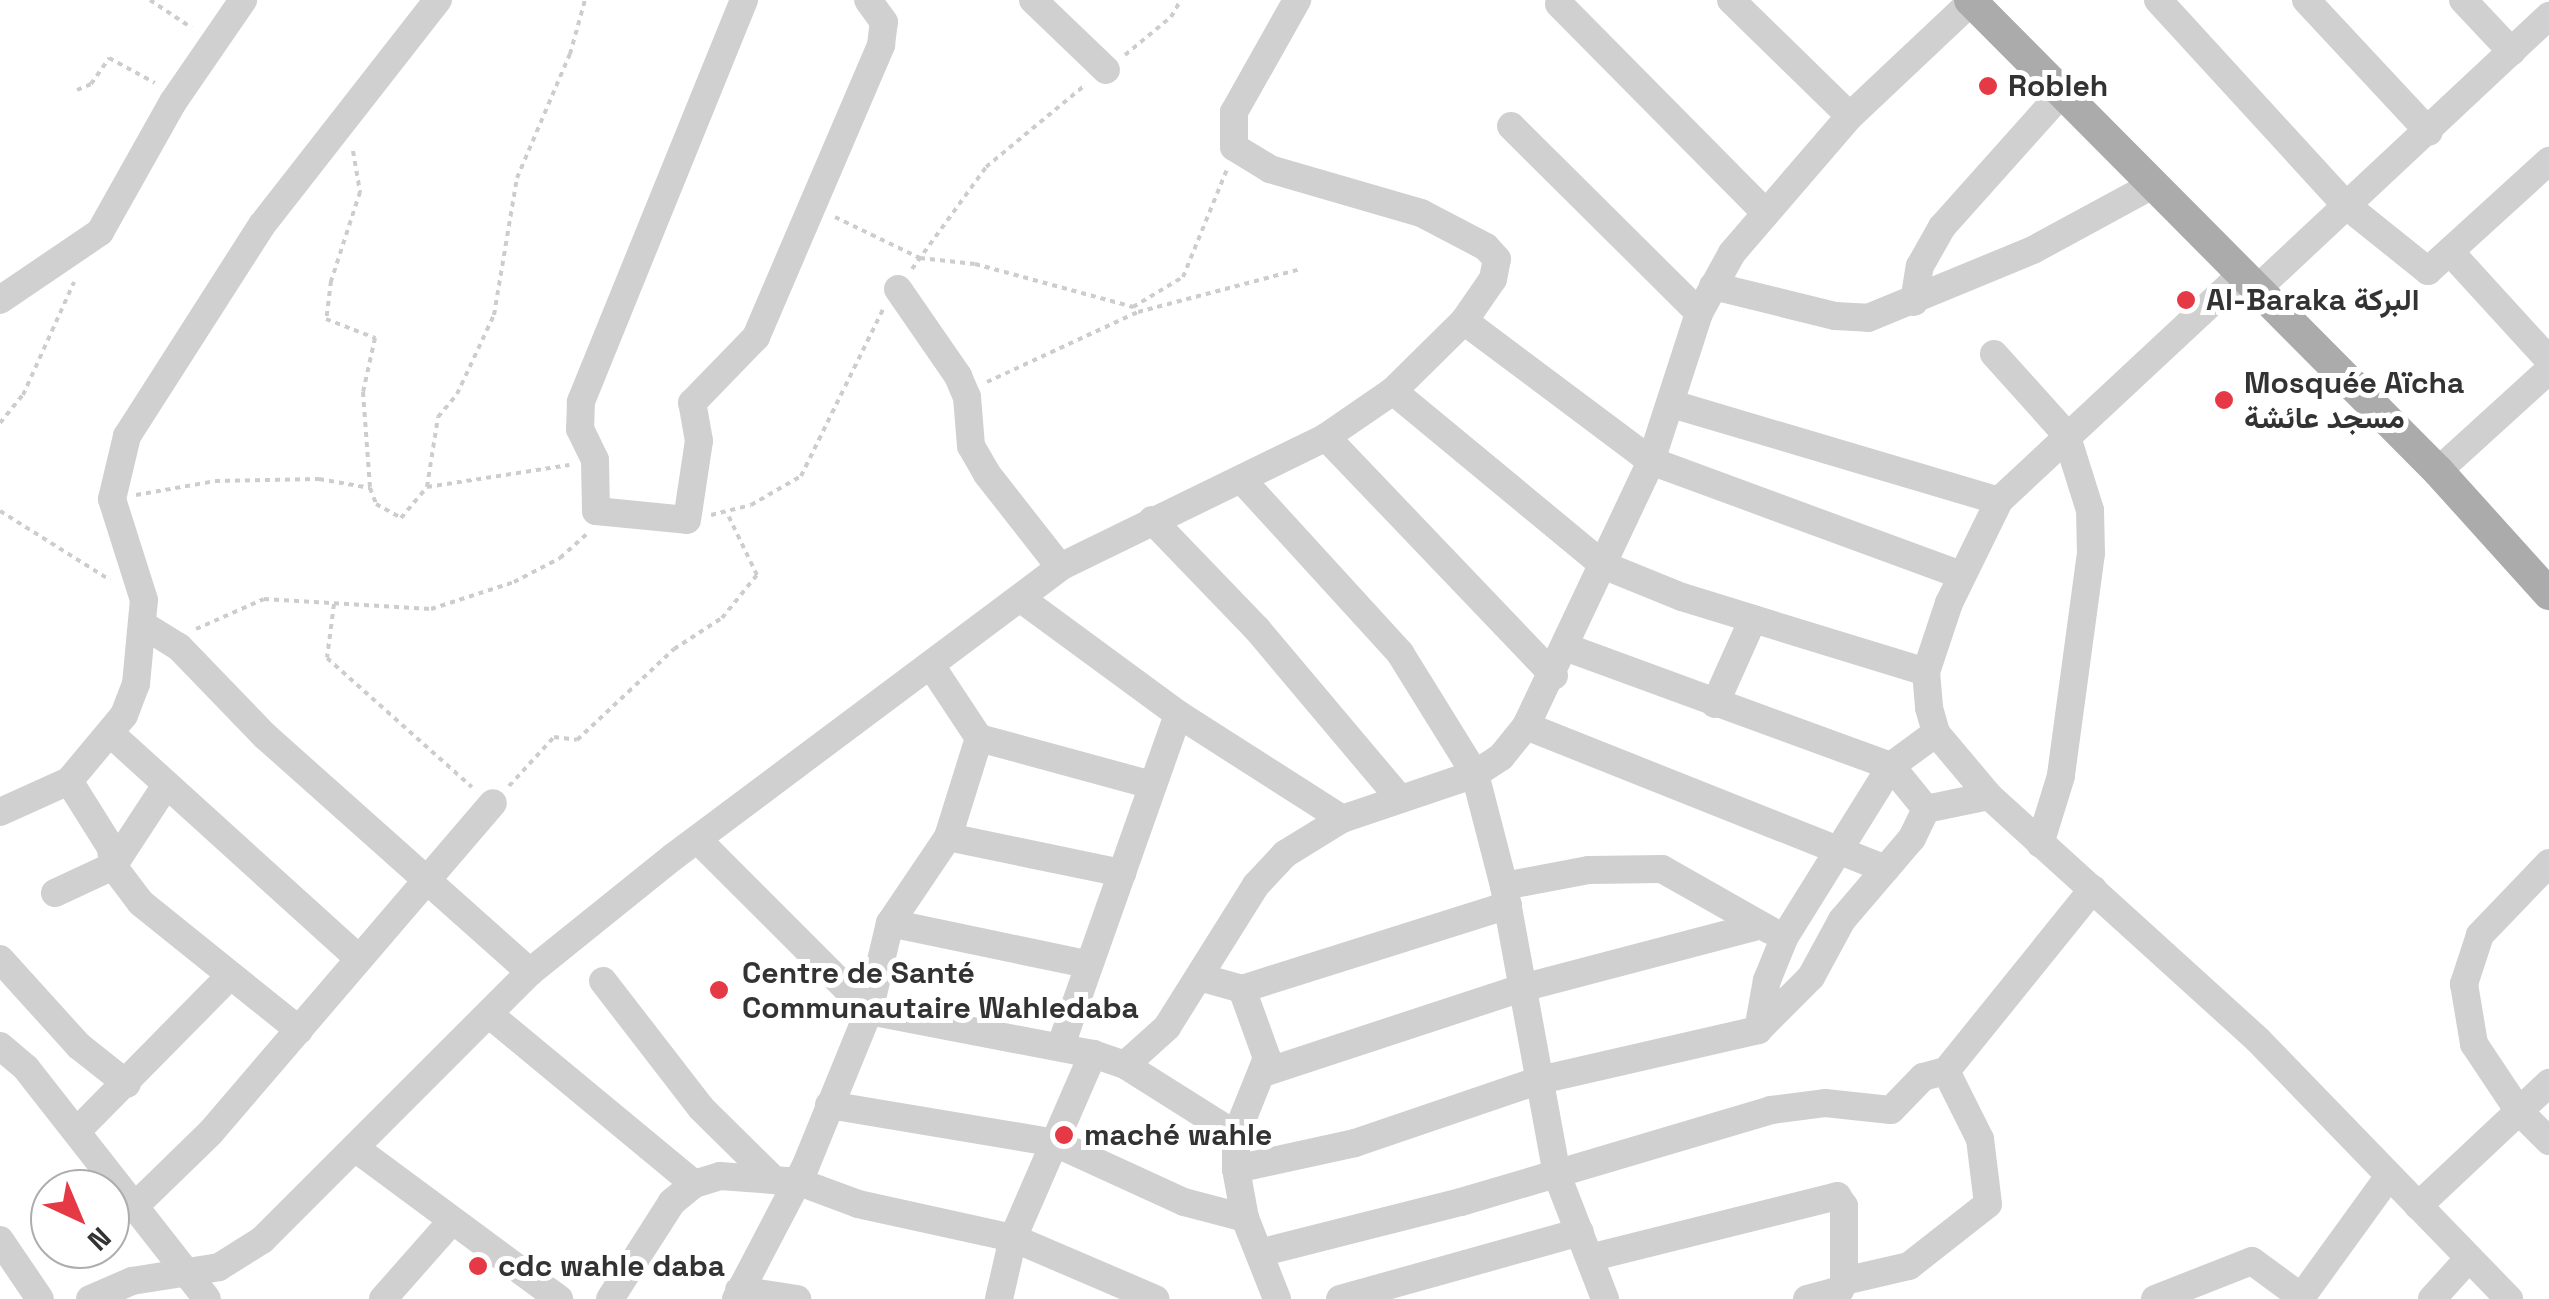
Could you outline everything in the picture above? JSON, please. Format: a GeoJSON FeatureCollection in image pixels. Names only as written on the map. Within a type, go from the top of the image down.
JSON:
{"type":"FeatureCollection","features":[{"type":"Feature","properties":{"kind":"main road"},"geometry":{"type":"LineString","coordinates":[[1972,0],[2149,187],[2438,471],[2549,594]]}},
{"type":"Feature","properties":{"kind":"street"},"geometry":{"type":"LineString","coordinates":[[0,300],[46,263],[88,245],[177,96],[243,0]]}},
{"type":"Feature","properties":{"kind":"street"},"geometry":{"type":"LineString","coordinates":[[0,812],[69,780],[110,733],[136,684],[145,613],[112,500],[117,463],[140,412],[262,226],[342,128],[403,38],[438,0]]}},
{"type":"Feature","properties":{"kind":"street"},"geometry":{"type":"LineString","coordinates":[[744,0],[580,402],[580,429],[596,460],[596,511],[687,520],[699,441],[692,403],[756,338],[812,198],[881,45],[884,22],[868,0]]}},
{"type":"Feature","properties":{"kind":"street"},"geometry":{"type":"LineString","coordinates":[[1033,0],[1106,70]]}},
{"type":"Feature","properties":{"kind":"street"},"geometry":{"type":"LineString","coordinates":[[90,1299],[132,1281],[219,1267],[262,1240],[530,972],[698,840],[1060,568],[1326,437],[1394,391],[1464,322],[1493,279],[1497,259],[1486,247],[1422,213],[1270,169],[1234,147],[1234,112],[1297,0]]}},
{"type":"Feature","properties":{"kind":"street"},"geometry":{"type":"LineString","coordinates":[[1731,0],[1850,116]]}},
{"type":"Feature","properties":{"kind":"street"},"geometry":{"type":"LineString","coordinates":[[1125,1065],[1166,1027],[1256,884],[1285,854],[1342,819],[1475,774],[1501,757],[1526,726],[1568,648],[1651,461],[1699,313],[1713,286],[1764,211],[1850,116],[1972,0]]}},
{"type":"Feature","properties":{"kind":"street"},"geometry":{"type":"LineString","coordinates":[[2158,0],[2348,206],[2428,272],[2453,255],[2549,161]]}},
{"type":"Feature","properties":{"kind":"street"},"geometry":{"type":"LineString","coordinates":[[2306,0],[2429,132]]}},
{"type":"Feature","properties":{"kind":"street"},"geometry":{"type":"LineString","coordinates":[[2464,0],[2512,52]]}},
{"type":"Feature","properties":{"kind":"street"},"geometry":{"type":"LineString","coordinates":[[1560,4],[1764,211]]}},
{"type":"Feature","properties":{"kind":"street"},"geometry":{"type":"LineString","coordinates":[[2509,1299],[2258,1040],[1989,796],[1936,734],[1926,672],[1962,575],[1999,501],[2066,434],[2348,206],[2549,16]]}},
{"type":"Feature","properties":{"kind":"street"},"geometry":{"type":"LineString","coordinates":[[1914,302],[1920,266],[1942,227],[2061,94]]}},
{"type":"Feature","properties":{"kind":"street"},"geometry":{"type":"LineString","coordinates":[[1511,126],[1699,313]]}},
{"type":"Feature","properties":{"kind":"street"},"geometry":{"type":"LineString","coordinates":[[1713,286],[1834,316],[1868,318],[1914,302],[2085,226],[2149,187]]}},
{"type":"Feature","properties":{"kind":"street"},"geometry":{"type":"LineString","coordinates":[[2453,255],[2549,360]]}},
{"type":"Feature","properties":{"kind":"street"},"geometry":{"type":"LineString","coordinates":[[898,289],[967,396],[970,446],[1060,568]]}},
{"type":"Feature","properties":{"kind":"street"},"geometry":{"type":"LineString","coordinates":[[1464,322],[1651,461],[1962,575]]}},
{"type":"Feature","properties":{"kind":"street"},"geometry":{"type":"LineString","coordinates":[[1994,354],[2066,434],[2090,510],[2091,553],[2059,788],[2040,844]]}},
{"type":"Feature","properties":{"kind":"street"},"geometry":{"type":"LineString","coordinates":[[2438,471],[2549,370]]}},
{"type":"Feature","properties":{"kind":"street"},"geometry":{"type":"LineString","coordinates":[[1394,391],[1603,565],[1753,619],[1926,672]]}},
{"type":"Feature","properties":{"kind":"street"},"geometry":{"type":"LineString","coordinates":[[1672,404],[1999,501]]}},
{"type":"Feature","properties":{"kind":"street"},"geometry":{"type":"LineString","coordinates":[[1326,437],[1554,676]]}},
{"type":"Feature","properties":{"kind":"street"},"geometry":{"type":"LineString","coordinates":[[1243,481],[1400,653],[1432,694],[1475,774],[1506,895],[1557,1175],[1593,1258],[1605,1299]]}},
{"type":"Feature","properties":{"kind":"street"},"geometry":{"type":"LineString","coordinates":[[1152,520],[1257,629],[1400,799]]}},
{"type":"Feature","properties":{"kind":"street"},"geometry":{"type":"LineString","coordinates":[[1020,598],[1178,714],[1342,819]]}},
{"type":"Feature","properties":{"kind":"street"},"geometry":{"type":"LineString","coordinates":[[145,613],[265,736],[530,972]]}},
{"type":"Feature","properties":{"kind":"street"},"geometry":{"type":"LineString","coordinates":[[1715,704],[1753,619]]}},
{"type":"Feature","properties":{"kind":"street"},"geometry":{"type":"LineString","coordinates":[[1568,648],[1891,766],[1926,809]]}},
{"type":"Feature","properties":{"kind":"street"},"geometry":{"type":"LineString","coordinates":[[932,667],[979,738],[1152,786]]}},
{"type":"Feature","properties":{"kind":"street"},"geometry":{"type":"LineString","coordinates":[[1061,1046],[1086,964],[1178,714]]}},
{"type":"Feature","properties":{"kind":"street"},"geometry":{"type":"LineString","coordinates":[[1526,726],[1842,848],[1886,869]]}},
{"type":"Feature","properties":{"kind":"street"},"geometry":{"type":"LineString","coordinates":[[110,733],[359,959]]}},
{"type":"Feature","properties":{"kind":"street"},"geometry":{"type":"LineString","coordinates":[[1758,1030],[1772,931],[1842,848],[1891,766],[1936,734]]}},
{"type":"Feature","properties":{"kind":"street"},"geometry":{"type":"LineString","coordinates":[[797,1299],[737,1294],[786,1181],[829,1105],[869,1011],[890,923],[948,837],[979,738]]}},
{"type":"Feature","properties":{"kind":"street"},"geometry":{"type":"LineString","coordinates":[[69,780],[111,848],[113,866],[141,903],[299,1030]]}},
{"type":"Feature","properties":{"kind":"street"},"geometry":{"type":"LineString","coordinates":[[55,893],[113,866],[166,784]]}},
{"type":"Feature","properties":{"kind":"street"},"geometry":{"type":"LineString","coordinates":[[1236,1169],[1355,1143],[1540,1080],[1758,1030],[1811,977],[1842,920],[1886,869],[1926,809],[1989,796]]}},
{"type":"Feature","properties":{"kind":"street"},"geometry":{"type":"LineString","coordinates":[[135,1206],[299,1030],[494,803]]}},
{"type":"Feature","properties":{"kind":"street"},"geometry":{"type":"LineString","coordinates":[[948,837],[1122,873]]}},
{"type":"Feature","properties":{"kind":"street"},"geometry":{"type":"LineString","coordinates":[[698,840],[869,1011],[1094,1054],[1125,1065],[1236,1135]]}},
{"type":"Feature","properties":{"kind":"street"},"geometry":{"type":"LineString","coordinates":[[2549,863],[2480,935],[2464,984],[2474,1044],[2518,1110],[2549,1142]]}},
{"type":"Feature","properties":{"kind":"street"},"geometry":{"type":"LineString","coordinates":[[1199,976],[1242,989],[1506,895],[1589,870],[1662,870],[1696,883],[1772,931]]}},
{"type":"Feature","properties":{"kind":"street"},"geometry":{"type":"LineString","coordinates":[[1260,1253],[1557,1175],[1771,1110],[1825,1103],[1891,1110],[1922,1077],[1946,1071],[2092,889]]}},
{"type":"Feature","properties":{"kind":"street"},"geometry":{"type":"LineString","coordinates":[[890,923],[1086,964]]}},
{"type":"Feature","properties":{"kind":"street"},"geometry":{"type":"LineString","coordinates":[[1263,1073],[1522,988],[1772,931]]}},
{"type":"Feature","properties":{"kind":"street"},"geometry":{"type":"LineString","coordinates":[[0,959],[68,1035],[127,1084]]}},
{"type":"Feature","properties":{"kind":"street"},"geometry":{"type":"LineString","coordinates":[[77,1131],[230,977]]}},
{"type":"Feature","properties":{"kind":"street"},"geometry":{"type":"LineString","coordinates":[[603,982],[701,1108],[786,1181]]}},
{"type":"Feature","properties":{"kind":"street"},"geometry":{"type":"LineString","coordinates":[[1242,989],[1266,1044],[1263,1073],[1236,1135],[1236,1169],[1245,1218],[1277,1299]]}},
{"type":"Feature","properties":{"kind":"street"},"geometry":{"type":"LineString","coordinates":[[490,1015],[694,1184]]}},
{"type":"Feature","properties":{"kind":"street"},"geometry":{"type":"LineString","coordinates":[[0,1046],[77,1131],[182,1273],[208,1299]]}},
{"type":"Feature","properties":{"kind":"street"},"geometry":{"type":"LineString","coordinates":[[999,1299],[1014,1238],[1094,1054]]}},
{"type":"Feature","properties":{"kind":"street"},"geometry":{"type":"LineString","coordinates":[[1844,1281],[1908,1266],[1988,1204],[1980,1140],[1946,1071]]}},
{"type":"Feature","properties":{"kind":"street"},"geometry":{"type":"LineString","coordinates":[[2418,1206],[2549,1084]]}},
{"type":"Feature","properties":{"kind":"street"},"geometry":{"type":"LineString","coordinates":[[829,1105],[1055,1144],[1143,1186],[1245,1218]]}},
{"type":"Feature","properties":{"kind":"street"},"geometry":{"type":"LineString","coordinates":[[355,1148],[541,1294]]}},
{"type":"Feature","properties":{"kind":"street"},"geometry":{"type":"LineString","coordinates":[[610,1299],[672,1202],[694,1184],[720,1176],[786,1181],[858,1204],[1014,1238],[1156,1299]]}},
{"type":"Feature","properties":{"kind":"street"},"geometry":{"type":"LineString","coordinates":[[2155,1299],[2252,1261],[2300,1298],[2389,1176]]}},
{"type":"Feature","properties":{"kind":"street"},"geometry":{"type":"LineString","coordinates":[[1593,1258],[1837,1196],[1844,1206],[1844,1281],[1840,1290],[1807,1299]]}},
{"type":"Feature","properties":{"kind":"street"},"geometry":{"type":"LineString","coordinates":[[383,1299],[450,1223]]}},
{"type":"Feature","properties":{"kind":"street"},"geometry":{"type":"LineString","coordinates":[[1340,1299],[1437,1286],[1580,1232]]}},
{"type":"Feature","properties":{"kind":"street"},"geometry":{"type":"LineString","coordinates":[[0,1240],[40,1299]]}},
{"type":"Feature","properties":{"kind":"street"},"geometry":{"type":"LineString","coordinates":[[2432,1299],[2469,1258]]}},
{"type":"Feature","properties":{"kind":"path"},"geometry":{"type":"LineString","coordinates":[[150,0],[212,45]]}},
{"type":"Feature","properties":{"kind":"path"},"geometry":{"type":"LineString","coordinates":[[342,128],[362,174],[326,319],[375,338],[362,392],[370,488],[376,504],[401,518],[428,487],[438,417],[457,394],[494,315],[517,178],[570,54],[584,0]]}},
{"type":"Feature","properties":{"kind":"path"},"geometry":{"type":"LineString","coordinates":[[920,258],[986,167],[1171,17],[1180,0]]}},
{"type":"Feature","properties":{"kind":"path"},"geometry":{"type":"LineString","coordinates":[[77,90],[91,84],[109,58],[177,96]]}},
{"type":"Feature","properties":{"kind":"path"},"geometry":{"type":"LineString","coordinates":[[1133,307],[1184,277],[1234,147]]}},
{"type":"Feature","properties":{"kind":"path"},"geometry":{"type":"LineString","coordinates":[[812,198],[854,230],[920,258],[975,264],[1133,307],[1138,312]]}},
{"type":"Feature","properties":{"kind":"path"},"geometry":{"type":"LineString","coordinates":[[0,423],[23,395],[56,329],[88,245]]}},
{"type":"Feature","properties":{"kind":"path"},"geometry":{"type":"LineString","coordinates":[[967,396],[996,376],[1138,312],[1301,269]]}},
{"type":"Feature","properties":{"kind":"path"},"geometry":{"type":"LineString","coordinates":[[687,520],[726,513],[800,476],[851,366],[898,289]]}},
{"type":"Feature","properties":{"kind":"path"},"geometry":{"type":"LineString","coordinates":[[428,487],[596,460]]}},
{"type":"Feature","properties":{"kind":"path"},"geometry":{"type":"LineString","coordinates":[[112,500],[215,481],[319,479],[370,488]]}},
{"type":"Feature","properties":{"kind":"path"},"geometry":{"type":"LineString","coordinates":[[0,511],[145,613]]}},
{"type":"Feature","properties":{"kind":"path"},"geometry":{"type":"LineString","coordinates":[[179,647],[206,621],[221,622],[264,599],[432,608],[473,596],[560,558],[584,540],[596,511]]}},
{"type":"Feature","properties":{"kind":"path"},"geometry":{"type":"LineString","coordinates":[[334,604],[327,658],[494,803],[554,737],[577,740],[674,649],[722,618],[757,575],[726,513]]}},
{"type":"Feature","properties":{"kind":"place","name":"Robleh"},"geometry":{"type":"Point","coordinates":[1988,86]}},
{"type":"Feature","properties":{"kind":"place","name":"Al-Baraka البركة"},"geometry":{"type":"Point","coordinates":[2186,300]}},
{"type":"Feature","properties":{"kind":"place","name":"Mosquée Aïcha مسجد عائشة"},"geometry":{"type":"Point","coordinates":[2224,400]}},
{"type":"Feature","properties":{"kind":"place","name":"Centre de Santé Communautaire Wahledaba"},"geometry":{"type":"Point","coordinates":[719,990]}},
{"type":"Feature","properties":{"kind":"place","name":"maché wahle"},"geometry":{"type":"Point","coordinates":[1064,1135]}},
{"type":"Feature","properties":{"kind":"place","name":"cdc wahle daba"},"geometry":{"type":"Point","coordinates":[478,1266]}}]}
